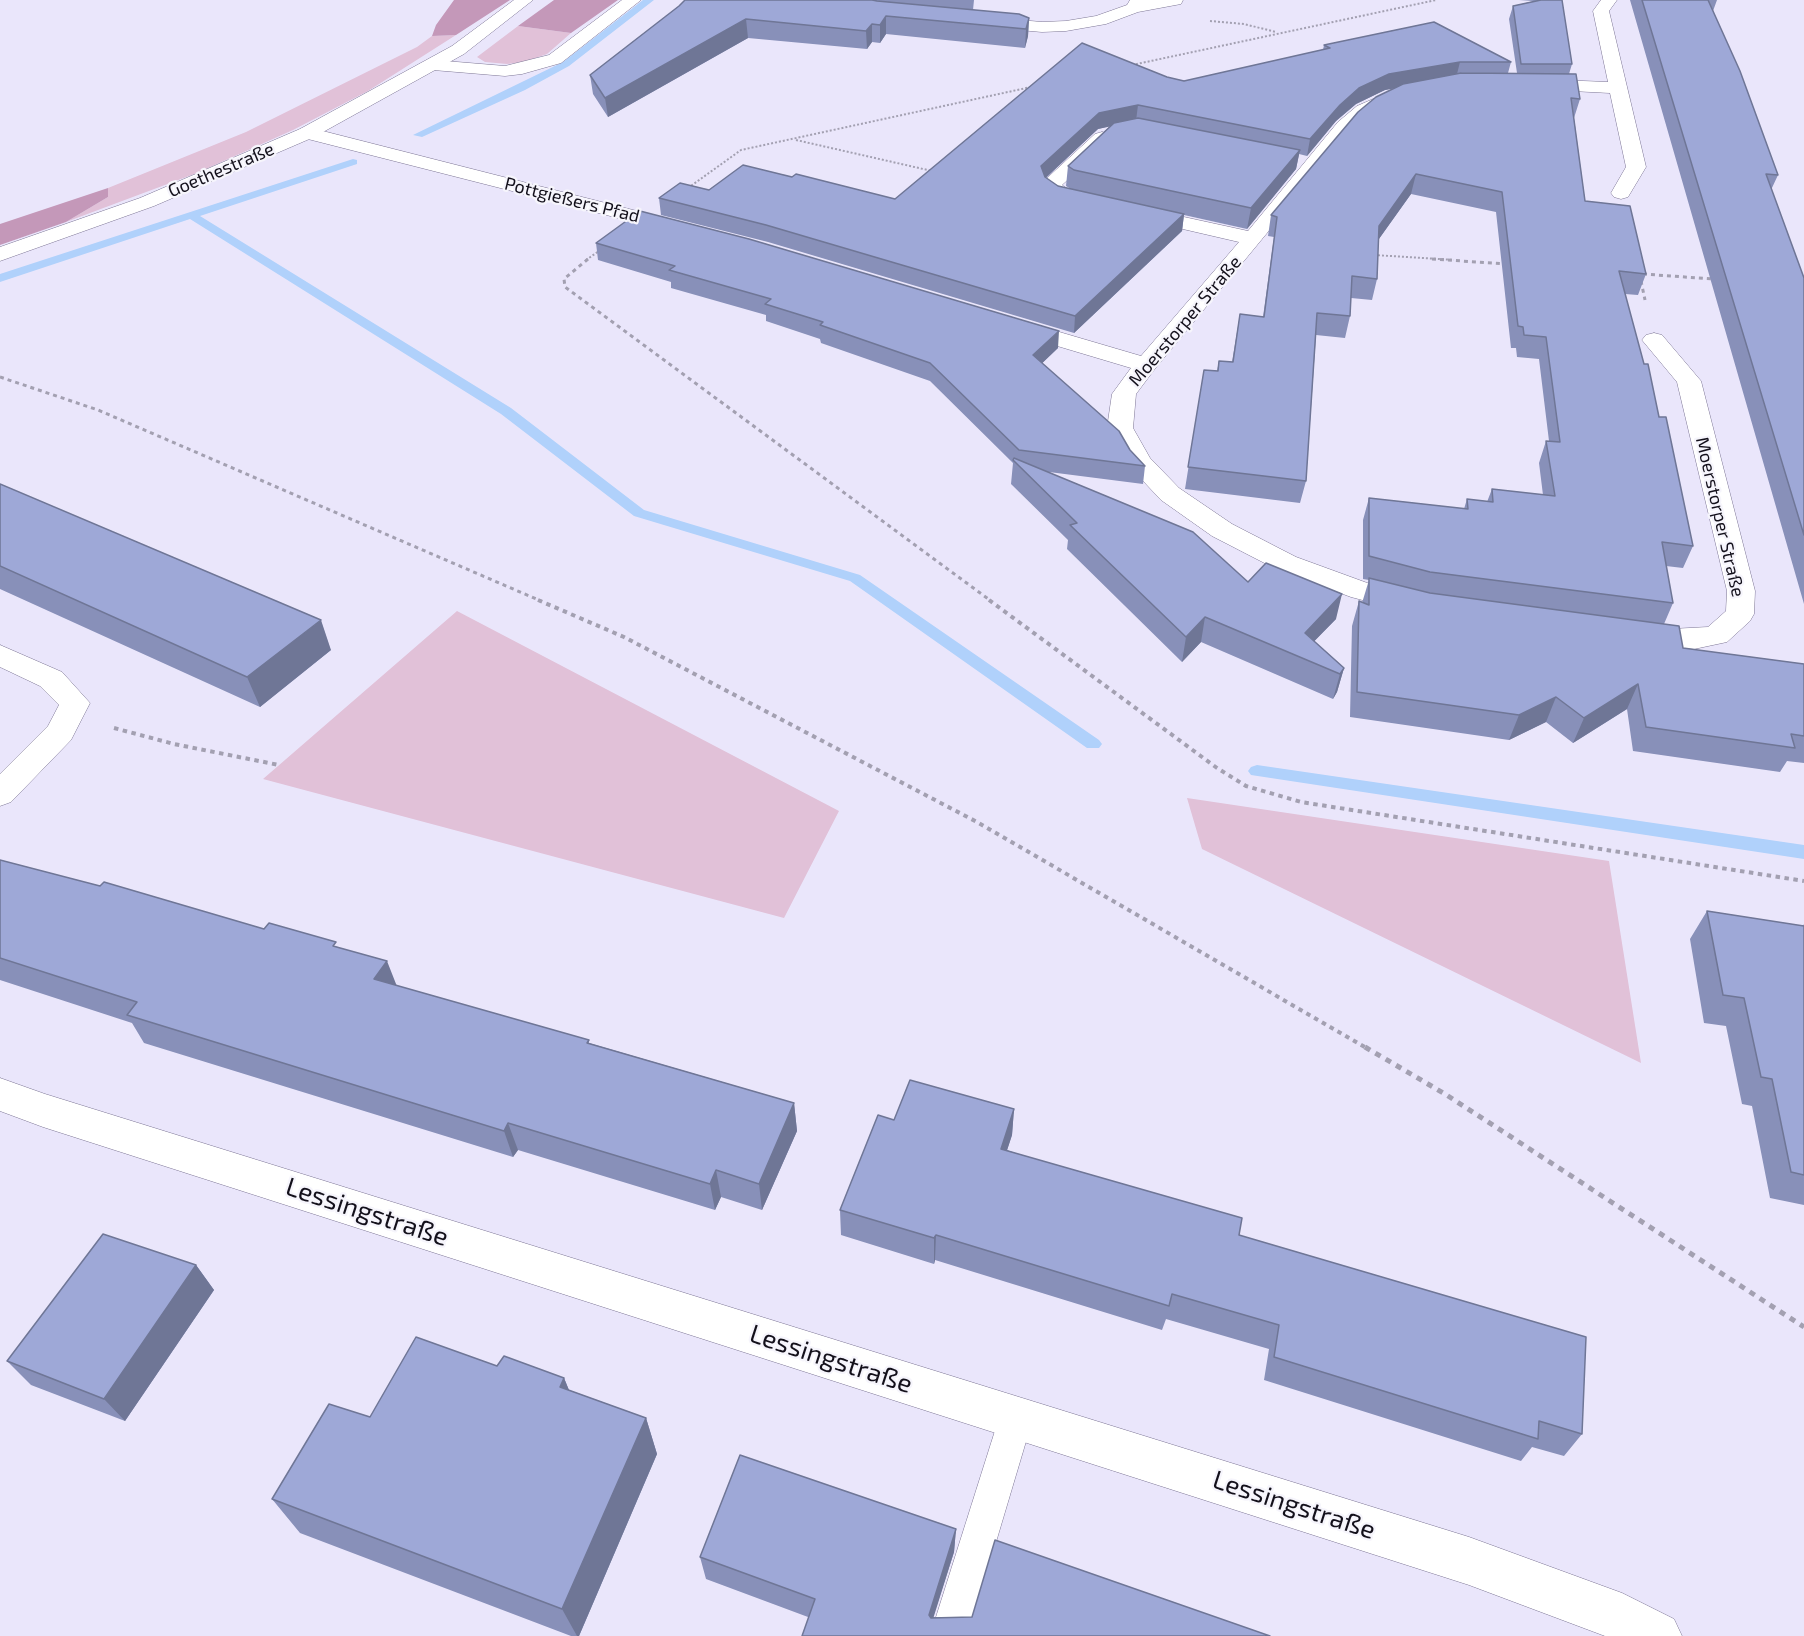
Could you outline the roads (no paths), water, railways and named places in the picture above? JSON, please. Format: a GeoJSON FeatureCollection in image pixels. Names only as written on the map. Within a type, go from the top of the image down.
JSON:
{"type":"FeatureCollection","features":[{"type":"Feature","properties":{"kind":"street","name":"Goethestraße"},"geometry":{"type":"LineString","coordinates":[[0,254],[147,202],[307,133],[458,50],[525,0]]}},
{"type":"Feature","properties":{"kind":"street"},"geometry":{"type":"LineString","coordinates":[[433,64],[505,71],[522,69],[555,58],[633,0]]}},
{"type":"Feature","properties":{"kind":"street"},"geometry":{"type":"LineString","coordinates":[[971,21],[1042,27],[1066,26],[1100,20],[1136,4],[1175,0]]}},
{"type":"Feature","properties":{"kind":"street"},"geometry":{"type":"LineString","coordinates":[[1609,0],[1601,11],[1636,167],[1621,193]]}},
{"type":"Feature","properties":{"kind":"street"},"geometry":{"type":"LineString","coordinates":[[1507,84],[1618,88]]}},
{"type":"Feature","properties":{"kind":"street","name":"Moerstorper Straße"},"geometry":{"type":"LineString","coordinates":[[1404,94],[1364,110],[1301,163],[1253,239],[1124,394],[1120,428],[1139,462],[1170,494],[1222,530],[1286,563],[1361,591],[1434,608]]}},
{"type":"Feature","properties":{"kind":"street"},"geometry":{"type":"LineString","coordinates":[[1125,129],[1105,135],[1052,184],[1053,189],[1064,197],[1253,239]]}},
{"type":"Feature","properties":{"kind":"street","name":"Pottgießers Pfad"},"geometry":{"type":"LineString","coordinates":[[307,133],[702,234]]}},
{"type":"Feature","properties":{"kind":"street"},"geometry":{"type":"LineString","coordinates":[[998,321],[1146,365]]}},
{"type":"Feature","properties":{"kind":"street","name":"Moerstorper Straße"},"geometry":{"type":"LineString","coordinates":[[1612,631],[1671,639],[1694,639],[1716,635],[1740,614],[1741,591],[1689,381],[1654,340]]}},
{"type":"Feature","properties":{"kind":"street"},"geometry":{"type":"LineString","coordinates":[[0,655],[51,679],[75,703],[60,732],[0,794]]}},
{"type":"Feature","properties":{"kind":"street","name":"Lessingstraße"},"geometry":{"type":"LineString","coordinates":[[0,1094],[43,1110],[1469,1561],[1605,1610],[1657,1636]]}},
{"type":"Feature","properties":{"kind":"lane"},"geometry":{"type":"LineString","coordinates":[[949,1636],[1016,1418]]}},
{"type":"Feature","properties":{"kind":"waterway"},"geometry":{"type":"LineString","coordinates":[[418,135],[521,88],[566,64],[649,0]]}},
{"type":"Feature","properties":{"kind":"waterway"},"geometry":{"type":"LineString","coordinates":[[191,215],[353,162]]}},
{"type":"Feature","properties":{"kind":"waterway"},"geometry":{"type":"LineString","coordinates":[[0,278],[191,215]]}},
{"type":"Feature","properties":{"kind":"waterway"},"geometry":{"type":"LineString","coordinates":[[191,215],[506,411],[639,513],[855,578],[1093,744]]}},
{"type":"Feature","properties":{"kind":"waterway"},"geometry":{"type":"LineString","coordinates":[[1257,771],[1804,852]]}}]}
